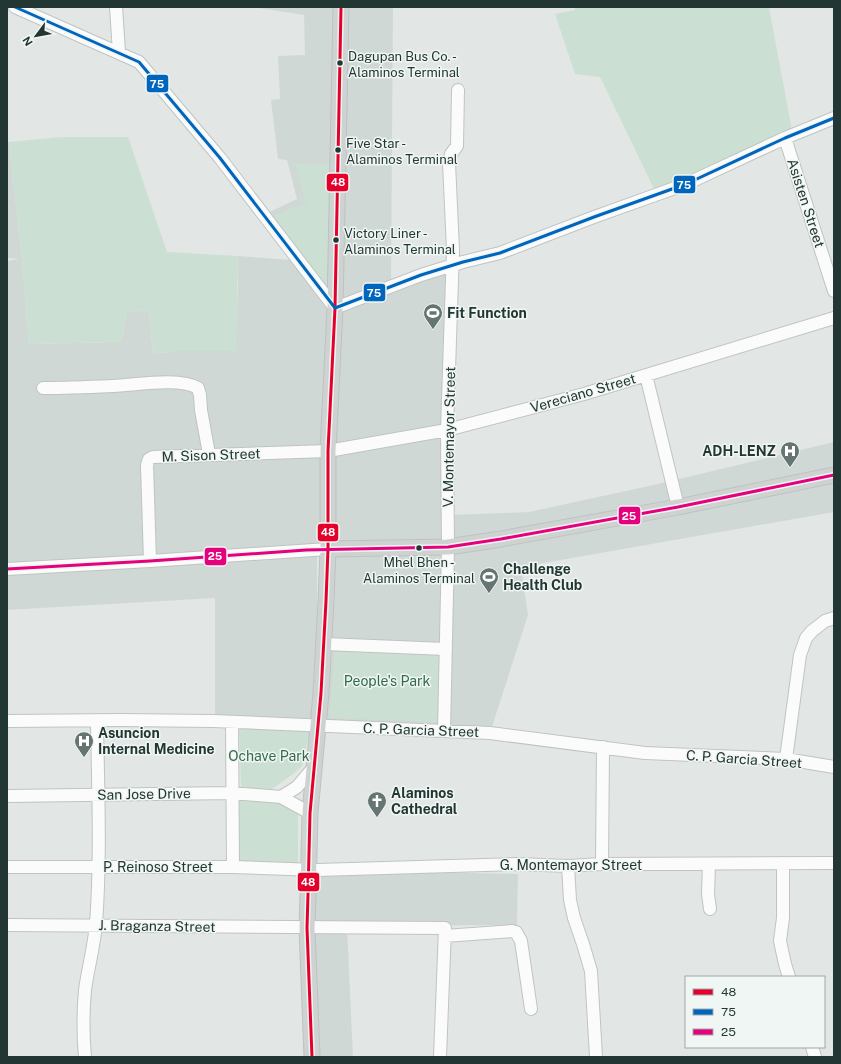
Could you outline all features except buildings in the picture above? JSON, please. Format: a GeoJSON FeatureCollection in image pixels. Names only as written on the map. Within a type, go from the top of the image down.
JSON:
{"type":"FeatureCollection","features":[{"type":"Feature","properties":{"kind":"main road"},"geometry":{"type":"LineString","coordinates":[[312,1057],[307,928],[308,870],[313,768],[318,726],[324,644],[328,549],[328,451],[335,308],[341,7]]}},
{"type":"Feature","properties":{"kind":"main road"},"geometry":{"type":"LineString","coordinates":[[328,549],[448,546],[501,539],[678,507],[834,475]]}},
{"type":"Feature","properties":{"kind":"street"},"geometry":{"type":"LineString","coordinates":[[15,7],[139,62],[168,94],[220,158],[335,308],[421,275],[452,265],[500,253],[686,184],[785,138],[834,118]]}},
{"type":"Feature","properties":{"kind":"street"},"geometry":{"type":"LineString","coordinates":[[116,7],[119,52]]}},
{"type":"Feature","properties":{"kind":"street","name":"V. Montemayor Street"},"geometry":{"type":"LineString","coordinates":[[444,730],[448,546],[447,430],[452,265],[449,163],[451,154],[457,146],[458,90]]}},
{"type":"Feature","properties":{"kind":"street","name":"Asisten Street"},"geometry":{"type":"LineString","coordinates":[[785,138],[834,290]]}},
{"type":"Feature","properties":{"kind":"street","name":"Vereciano Street"},"geometry":{"type":"LineString","coordinates":[[328,451],[447,430],[577,396],[834,318]]}},
{"type":"Feature","properties":{"kind":"street"},"geometry":{"type":"LineString","coordinates":[[646,375],[678,507]]}},
{"type":"Feature","properties":{"kind":"street"},"geometry":{"type":"LineString","coordinates":[[43,388],[115,386],[153,382],[191,384],[198,388],[200,395],[201,410],[209,454]]}},
{"type":"Feature","properties":{"kind":"street","name":"M. Sison Street"},"geometry":{"type":"LineString","coordinates":[[150,561],[148,459],[153,456],[328,451]]}},
{"type":"Feature","properties":{"kind":"street"},"geometry":{"type":"LineString","coordinates":[[7,569],[328,549]]}},
{"type":"Feature","properties":{"kind":"street"},"geometry":{"type":"LineString","coordinates":[[786,759],[800,655],[806,638],[812,631],[825,621],[834,618]]}},
{"type":"Feature","properties":{"kind":"street"},"geometry":{"type":"LineString","coordinates":[[324,644],[446,649]]}},
{"type":"Feature","properties":{"kind":"street","name":"C. P. Garcia Street"},"geometry":{"type":"LineString","coordinates":[[7,721],[232,722],[490,732],[645,753],[786,759],[834,766]]}},
{"type":"Feature","properties":{"kind":"street"},"geometry":{"type":"LineString","coordinates":[[85,1057],[83,1039],[85,991],[96,925],[99,867],[97,721]]}},
{"type":"Feature","properties":{"kind":"street"},"geometry":{"type":"LineString","coordinates":[[232,722],[233,867]]}},
{"type":"Feature","properties":{"kind":"street"},"geometry":{"type":"LineString","coordinates":[[602,864],[603,747]]}},
{"type":"Feature","properties":{"kind":"street"},"geometry":{"type":"LineString","coordinates":[[281,797],[297,787],[313,768]]}},
{"type":"Feature","properties":{"kind":"street","name":"San Jose Drive"},"geometry":{"type":"LineString","coordinates":[[7,796],[232,793],[281,797],[310,812]]}},
{"type":"Feature","properties":{"kind":"street","name":"G. Montemayor Street"},"geometry":{"type":"LineString","coordinates":[[308,870],[516,864],[568,866],[602,864],[834,862]]}},
{"type":"Feature","properties":{"kind":"street"},"geometry":{"type":"LineString","coordinates":[[783,863],[783,918],[780,941],[789,976]]}},
{"type":"Feature","properties":{"kind":"street"},"geometry":{"type":"LineString","coordinates":[[709,864],[708,894],[710,909]]}},
{"type":"Feature","properties":{"kind":"street"},"geometry":{"type":"LineString","coordinates":[[568,866],[570,900],[574,918],[591,971],[596,1057]]}},
{"type":"Feature","properties":{"kind":"street","name":"P. Reinoso Street"},"geometry":{"type":"LineString","coordinates":[[7,867],[233,867],[308,870]]}},
{"type":"Feature","properties":{"kind":"street","name":"J. Braganza Street"},"geometry":{"type":"LineString","coordinates":[[7,925],[307,928],[445,932],[512,931],[516,932],[520,941],[531,1008]]}},
{"type":"Feature","properties":{"kind":"street"},"geometry":{"type":"LineString","coordinates":[[440,1057],[445,932]]}},
{"type":"Feature","properties":{"kind":"shaded area"},"geometry":{"type":"Polygon","coordinates":[[[253,7],[393,7],[391,287],[452,265],[448,515],[529,512],[658,484],[834,442],[834,512],[521,567],[528,615],[490,733],[318,726],[328,549],[7,569],[7,261],[19,259],[7,258],[7,142],[9,142],[22,259],[29,344],[121,342],[127,312],[149,310],[153,354],[176,351],[235,351],[238,256],[292,260],[261,216],[297,199],[287,160],[278,159],[271,100],[280,99],[278,56],[305,55],[304,15],[253,7]]]}},
{"type":"Feature","properties":{"kind":"shaded area"},"geometry":{"type":"Polygon","coordinates":[[[317,556],[317,633],[311,721],[215,718],[215,598],[7,610],[7,575],[151,563],[317,556]]]}},
{"type":"Feature","properties":{"kind":"shaded area"},"geometry":{"type":"Polygon","coordinates":[[[308,870],[518,874],[517,925],[347,926],[353,1057],[312,1057],[308,870]]]}},
{"type":"Feature","properties":{"kind":"green space"},"geometry":{"type":"Polygon","coordinates":[[[574,7],[769,7],[793,136],[657,195],[600,77],[575,74],[555,14],[575,10],[574,7]]]}},
{"type":"Feature","properties":{"kind":"green space"},"geometry":{"type":"Polygon","coordinates":[[[62,137],[128,137],[167,252],[238,256],[236,351],[176,351],[153,354],[149,310],[127,312],[121,342],[29,344],[22,259],[9,142],[62,137]]]}},
{"type":"Feature","properties":{"kind":"green space"},"geometry":{"type":"Polygon","coordinates":[[[295,164],[334,165],[331,293],[310,268],[273,216],[306,203],[295,164]]]}},
{"type":"Feature","properties":{"kind":"green space","name":"People's Park"},"geometry":{"type":"Polygon","coordinates":[[[336,640],[443,645],[440,722],[329,718],[336,640]]]}},
{"type":"Feature","properties":{"kind":"green space","name":"Ochave Park"},"geometry":{"type":"Polygon","coordinates":[[[239,726],[310,731],[302,766],[272,789],[241,789],[239,726]]]}},
{"type":"Feature","properties":{"kind":"green space"},"geometry":{"type":"Polygon","coordinates":[[[238,798],[271,801],[298,807],[298,863],[237,861],[238,798]]]}},
{"type":"Feature","properties":{"kind":"transit line","name":"75"},"geometry":{"type":"LineString","coordinates":[[15,7],[139,62],[220,158],[335,308],[421,275],[463,262],[500,253],[686,184],[785,138],[834,118]]}},
{"type":"Feature","properties":{"kind":"transit line","name":"48"},"geometry":{"type":"LineString","coordinates":[[312,1057],[307,928],[310,813],[321,693],[326,601],[328,549],[328,451],[335,308],[341,7]]}},
{"type":"Feature","properties":{"kind":"transit line","name":"25"},"geometry":{"type":"LineString","coordinates":[[7,569],[306,550],[448,547],[678,507],[834,475]]}},
{"type":"Feature","properties":{"kind":"place","name":"Dagupan Bus Co. - Alaminos Terminal"},"geometry":{"type":"Point","coordinates":[340,63]}},
{"type":"Feature","properties":{"kind":"place","name":"Five Star - Alaminos Terminal"},"geometry":{"type":"Point","coordinates":[338,150]}},
{"type":"Feature","properties":{"kind":"place","name":"Victory Liner - Alaminos Terminal"},"geometry":{"type":"Point","coordinates":[336,240]}},
{"type":"Feature","properties":{"kind":"place","name":"Fit Function"},"geometry":{"type":"Point","coordinates":[433,330]}},
{"type":"Feature","properties":{"kind":"place","name":"ADH-LENZ"},"geometry":{"type":"Point","coordinates":[790,468]}},
{"type":"Feature","properties":{"kind":"place","name":"Mhel Bhen - Alaminos Terminal"},"geometry":{"type":"Point","coordinates":[419,548]}},
{"type":"Feature","properties":{"kind":"place","name":"Challenge Health Club"},"geometry":{"type":"Point","coordinates":[489,594]}},
{"type":"Feature","properties":{"kind":"place","name":"Asuncion Internal Medicine"},"geometry":{"type":"Point","coordinates":[84,758]}},
{"type":"Feature","properties":{"kind":"place","name":"Alaminos Cathedral"},"geometry":{"type":"Point","coordinates":[377,818]}}]}
